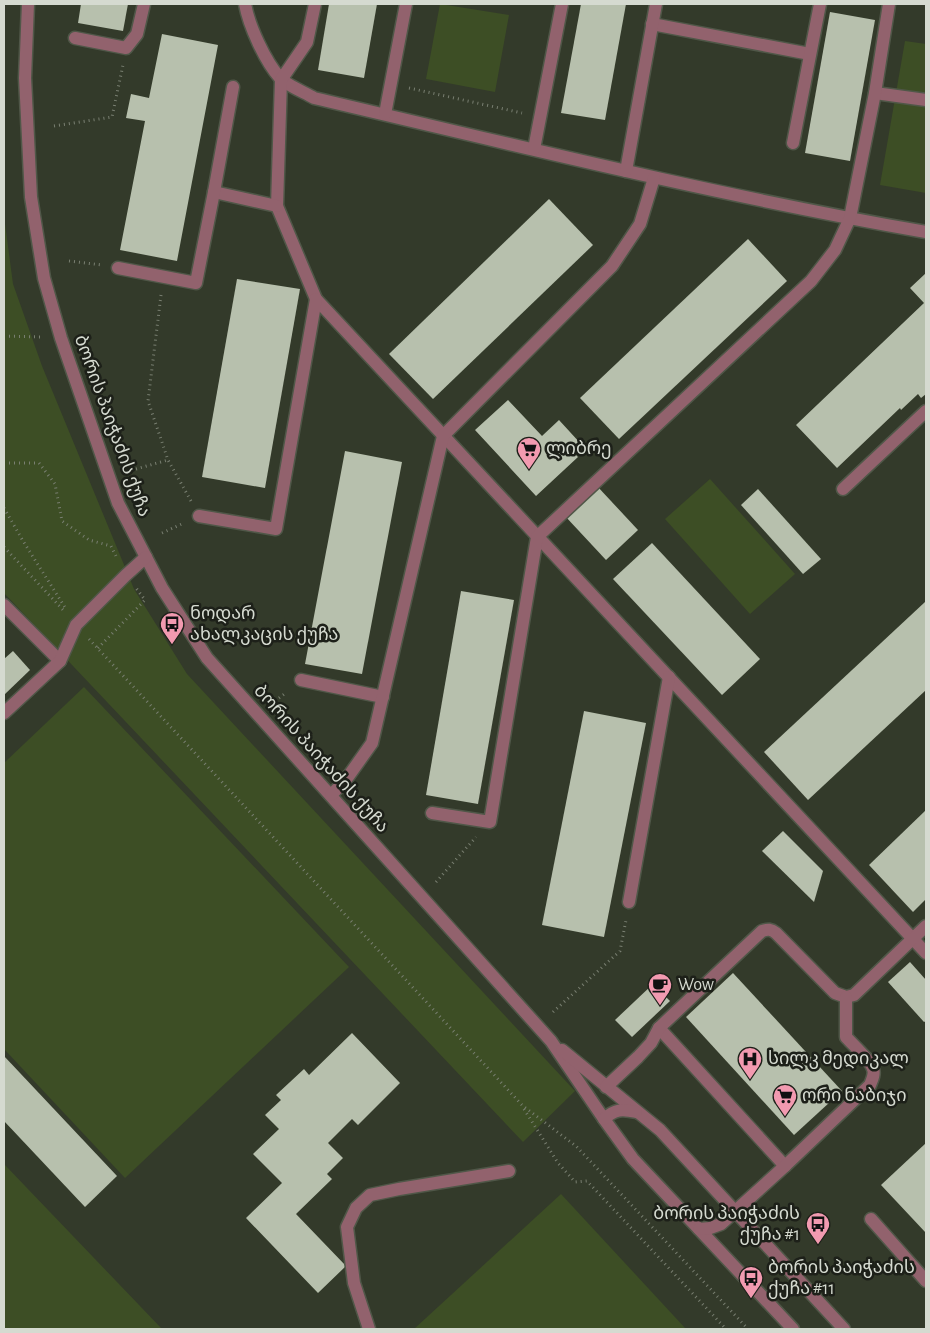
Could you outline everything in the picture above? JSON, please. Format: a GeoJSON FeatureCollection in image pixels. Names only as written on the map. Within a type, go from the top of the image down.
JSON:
{"type":"FeatureCollection","features":[{"type":"Feature","properties":{"kind":"street","name":"ბორის პაიჭაძის ქუჩა"},"geometry":{"type":"LineString","coordinates":[[28,4],[25,78],[31,197],[44,278],[61,338],[118,503],[162,588],[207,658],[550,1041],[604,1120],[634,1159],[792,1329]]}},
{"type":"Feature","properties":{"kind":"street"},"geometry":{"type":"LineString","coordinates":[[76,38],[126,48],[137,34],[144,4]]}},
{"type":"Feature","properties":{"kind":"street"},"geometry":{"type":"LineString","coordinates":[[245,4],[247,16],[263,53],[281,80],[314,98],[654,178],[926,232]]}},
{"type":"Feature","properties":{"kind":"street"},"geometry":{"type":"LineString","coordinates":[[315,4],[307,42],[281,80],[277,206],[316,299],[926,953]]}},
{"type":"Feature","properties":{"kind":"street"},"geometry":{"type":"LineString","coordinates":[[385,114],[406,4]]}},
{"type":"Feature","properties":{"kind":"street"},"geometry":{"type":"LineString","coordinates":[[534,149],[562,4]]}},
{"type":"Feature","properties":{"kind":"street"},"geometry":{"type":"LineString","coordinates":[[626,171],[656,4]]}},
{"type":"Feature","properties":{"kind":"street"},"geometry":{"type":"LineString","coordinates":[[793,143],[820,4]]}},
{"type":"Feature","properties":{"kind":"street"},"geometry":{"type":"LineString","coordinates":[[432,813],[490,822],[537,536],[811,282],[835,250],[850,218],[875,93],[889,4]]}},
{"type":"Feature","properties":{"kind":"street"},"geometry":{"type":"LineString","coordinates":[[652,24],[810,54]]}},
{"type":"Feature","properties":{"kind":"street"},"geometry":{"type":"LineString","coordinates":[[118,268],[196,284],[233,88]]}},
{"type":"Feature","properties":{"kind":"street"},"geometry":{"type":"LineString","coordinates":[[875,93],[926,100]]}},
{"type":"Feature","properties":{"kind":"street"},"geometry":{"type":"LineString","coordinates":[[331,796],[345,781],[372,742],[443,436],[612,266],[640,224],[654,178]]}},
{"type":"Feature","properties":{"kind":"street"},"geometry":{"type":"LineString","coordinates":[[214,192],[277,206]]}},
{"type":"Feature","properties":{"kind":"street"},"geometry":{"type":"LineString","coordinates":[[199,516],[276,529],[316,299]]}},
{"type":"Feature","properties":{"kind":"street"},"geometry":{"type":"LineString","coordinates":[[843,489],[926,411]]}},
{"type":"Feature","properties":{"kind":"street"},"geometry":{"type":"LineString","coordinates":[[4,713],[60,661],[76,625],[146,557]]}},
{"type":"Feature","properties":{"kind":"street"},"geometry":{"type":"LineString","coordinates":[[4,605],[60,661]]}},
{"type":"Feature","properties":{"kind":"street"},"geometry":{"type":"LineString","coordinates":[[629,902],[669,677]]}},
{"type":"Feature","properties":{"kind":"street"},"geometry":{"type":"LineString","coordinates":[[301,680],[383,697]]}},
{"type":"Feature","properties":{"kind":"street"},"geometry":{"type":"LineString","coordinates":[[606,1087],[651,1043],[659,1028],[762,931],[767,929],[776,933],[835,993],[846,997],[854,995],[926,926]]}},
{"type":"Feature","properties":{"kind":"street"},"geometry":{"type":"LineString","coordinates":[[699,1228],[710,1228],[721,1224],[870,1085],[874,1076],[874,1069],[846,1037],[846,997]]}},
{"type":"Feature","properties":{"kind":"street"},"geometry":{"type":"LineString","coordinates":[[659,1028],[785,1166]]}},
{"type":"Feature","properties":{"kind":"street","name":"ბორის პაიჭაძის ქუჩა"},"geometry":{"type":"LineString","coordinates":[[550,1041],[660,1130],[844,1329]]}},
{"type":"Feature","properties":{"kind":"street"},"geometry":{"type":"LineString","coordinates":[[604,1120],[609,1115],[622,1109],[638,1112]]}},
{"type":"Feature","properties":{"kind":"street"},"geometry":{"type":"LineString","coordinates":[[369,1329],[354,1283],[347,1227],[356,1208],[370,1195],[399,1188],[510,1171]]}},
{"type":"Feature","properties":{"kind":"street"},"geometry":{"type":"LineString","coordinates":[[871,1219],[926,1281]]}},
{"type":"Feature","properties":{"kind":"path"},"geometry":{"type":"LineString","coordinates":[[54,126],[112,117],[126,48]]}},
{"type":"Feature","properties":{"kind":"path"},"geometry":{"type":"LineString","coordinates":[[390,85],[540,116]]}},
{"type":"Feature","properties":{"kind":"path"},"geometry":{"type":"LineString","coordinates":[[69,261],[118,268]]}},
{"type":"Feature","properties":{"kind":"path"},"geometry":{"type":"LineString","coordinates":[[162,534],[199,516],[168,460],[148,401],[163,277]]}},
{"type":"Feature","properties":{"kind":"path"},"geometry":{"type":"LineString","coordinates":[[4,336],[61,338]]}},
{"type":"Feature","properties":{"kind":"path"},"geometry":{"type":"LineString","coordinates":[[136,469],[168,460]]}},
{"type":"Feature","properties":{"kind":"path"},"geometry":{"type":"LineString","coordinates":[[4,463],[38,462],[56,484],[62,521],[88,540],[111,546],[126,575],[145,600],[98,648]]}},
{"type":"Feature","properties":{"kind":"path"},"geometry":{"type":"LineString","coordinates":[[4,508],[76,625]]}},
{"type":"Feature","properties":{"kind":"path"},"geometry":{"type":"LineString","coordinates":[[4,547],[523,1106],[576,1146],[748,1329]]}},
{"type":"Feature","properties":{"kind":"path"},"geometry":{"type":"LineString","coordinates":[[436,882],[490,822]]}},
{"type":"Feature","properties":{"kind":"path"},"geometry":{"type":"LineString","coordinates":[[553,1012],[620,951],[629,902]]}},
{"type":"Feature","properties":{"kind":"path"},"geometry":{"type":"LineString","coordinates":[[523,1106],[558,1163],[575,1182],[587,1181],[726,1329]]}},
{"type":"Feature","properties":{"kind":"green space"},"geometry":{"type":"Polygon","coordinates":[[[440,4],[509,15],[495,92],[426,79],[440,4]]]}},
{"type":"Feature","properties":{"kind":"green space"},"geometry":{"type":"Polygon","coordinates":[[[905,41],[926,44],[926,193],[880,185],[905,41]]]}},
{"type":"Feature","properties":{"kind":"green space"},"geometry":{"type":"Polygon","coordinates":[[[4,216],[13,284],[42,366],[134,589],[187,674],[575,1091],[523,1142],[4,593],[4,216]]]}},
{"type":"Feature","properties":{"kind":"green space"},"geometry":{"type":"Polygon","coordinates":[[[710,479],[795,574],[750,614],[665,519],[710,479]]]}},
{"type":"Feature","properties":{"kind":"green space"},"geometry":{"type":"Polygon","coordinates":[[[84,687],[349,967],[125,1178],[4,1049],[4,763],[84,687]]]}},
{"type":"Feature","properties":{"kind":"green space"},"geometry":{"type":"Polygon","coordinates":[[[4,1164],[162,1329],[4,1329],[4,1164]]]}},
{"type":"Feature","properties":{"kind":"green space"},"geometry":{"type":"Polygon","coordinates":[[[561,1194],[686,1329],[414,1329],[561,1194]]]}},
{"type":"Feature","properties":{"kind":"building"},"geometry":{"type":"Polygon","coordinates":[[[81,4],[128,4],[123,31],[78,23],[81,4]]]}},
{"type":"Feature","properties":{"kind":"building"},"geometry":{"type":"Polygon","coordinates":[[[329,4],[377,4],[364,78],[318,70],[329,4]]]}},
{"type":"Feature","properties":{"kind":"building"},"geometry":{"type":"Polygon","coordinates":[[[581,4],[626,4],[605,120],[561,113],[581,4]]]}},
{"type":"Feature","properties":{"kind":"building"},"geometry":{"type":"Polygon","coordinates":[[[830,12],[875,20],[850,161],[805,153],[830,12]]]}},
{"type":"Feature","properties":{"kind":"building"},"geometry":{"type":"Polygon","coordinates":[[[162,34],[218,45],[177,261],[120,250],[145,121],[126,118],[131,94],[149,98],[162,34]]]}},
{"type":"Feature","properties":{"kind":"building"},"geometry":{"type":"Polygon","coordinates":[[[549,199],[593,245],[433,399],[389,354],[549,199]]]}},
{"type":"Feature","properties":{"kind":"building"},"geometry":{"type":"Polygon","coordinates":[[[748,239],[787,281],[619,439],[580,398],[748,239]]]}},
{"type":"Feature","properties":{"kind":"building"},"geometry":{"type":"Polygon","coordinates":[[[926,273],[926,394],[921,398],[918,394],[901,410],[900,408],[837,468],[796,425],[924,303],[910,288],[926,273]]]}},
{"type":"Feature","properties":{"kind":"building"},"geometry":{"type":"Polygon","coordinates":[[[237,279],[300,289],[265,488],[202,477],[237,279]]]}},
{"type":"Feature","properties":{"kind":"building"},"geometry":{"type":"Polygon","coordinates":[[[508,400],[542,436],[559,420],[581,444],[573,452],[578,457],[536,496],[475,430],[508,400]]]}},
{"type":"Feature","properties":{"kind":"building"},"geometry":{"type":"Polygon","coordinates":[[[345,451],[402,462],[362,674],[305,664],[345,451]]]}},
{"type":"Feature","properties":{"kind":"building"},"geometry":{"type":"Polygon","coordinates":[[[597,486],[638,530],[606,560],[565,516],[597,486]]]}},
{"type":"Feature","properties":{"kind":"building"},"geometry":{"type":"Polygon","coordinates":[[[758,489],[821,559],[803,574],[741,505],[758,489]]]}},
{"type":"Feature","properties":{"kind":"building"},"geometry":{"type":"Polygon","coordinates":[[[652,543],[760,659],[722,695],[613,579],[652,543]]]}},
{"type":"Feature","properties":{"kind":"building"},"geometry":{"type":"Polygon","coordinates":[[[461,591],[514,600],[478,804],[426,795],[461,591]]]}},
{"type":"Feature","properties":{"kind":"building"},"geometry":{"type":"Polygon","coordinates":[[[925,602],[926,690],[808,800],[764,752],[925,602]]]}},
{"type":"Feature","properties":{"kind":"building"},"geometry":{"type":"Polygon","coordinates":[[[13,651],[30,670],[4,695],[4,659],[13,651]]]}},
{"type":"Feature","properties":{"kind":"building"},"geometry":{"type":"Polygon","coordinates":[[[584,711],[646,723],[604,937],[542,925],[584,711]]]}},
{"type":"Feature","properties":{"kind":"building"},"geometry":{"type":"Polygon","coordinates":[[[926,810],[926,899],[913,912],[869,865],[926,810]]]}},
{"type":"Feature","properties":{"kind":"building"},"geometry":{"type":"Polygon","coordinates":[[[783,831],[823,871],[814,902],[762,851],[783,831]]]}},
{"type":"Feature","properties":{"kind":"building"},"geometry":{"type":"Polygon","coordinates":[[[910,962],[926,980],[926,1021],[924,1022],[888,982],[910,962]]]}},
{"type":"Feature","properties":{"kind":"building"},"geometry":{"type":"Polygon","coordinates":[[[733,973],[842,1091],[794,1135],[686,1017],[733,973]]]}},
{"type":"Feature","properties":{"kind":"building"},"geometry":{"type":"Polygon","coordinates":[[[653,984],[670,1001],[632,1037],[615,1020],[653,984]]]}},
{"type":"Feature","properties":{"kind":"building"},"geometry":{"type":"Polygon","coordinates":[[[352,1033],[400,1083],[358,1125],[352,1119],[328,1143],[343,1158],[327,1174],[332,1179],[296,1214],[346,1266],[318,1293],[246,1218],[282,1183],[253,1154],[279,1129],[265,1115],[281,1100],[276,1095],[304,1069],[309,1075],[352,1033]]]}},
{"type":"Feature","properties":{"kind":"building"},"geometry":{"type":"Polygon","coordinates":[[[4,1056],[117,1176],[85,1207],[4,1121],[4,1056]]]}},
{"type":"Feature","properties":{"kind":"building"},"geometry":{"type":"Polygon","coordinates":[[[926,1143],[926,1233],[881,1185],[926,1143]]]}},
{"type":"Feature","properties":{"kind":"place","name":"ლიბრე"},"geometry":{"type":"Point","coordinates":[529,470]}},
{"type":"Feature","properties":{"kind":"place","name":"ნოდარ ახალკაცის ქუჩა"},"geometry":{"type":"Point","coordinates":[172,645]}},
{"type":"Feature","properties":{"kind":"place","name":"Wow"},"geometry":{"type":"Point","coordinates":[660,1006]}},
{"type":"Feature","properties":{"kind":"place","name":"სილკ მედიკალ"},"geometry":{"type":"Point","coordinates":[750,1080]}},
{"type":"Feature","properties":{"kind":"place","name":"ორი ნაბიჯი"},"geometry":{"type":"Point","coordinates":[785,1117]}},
{"type":"Feature","properties":{"kind":"place","name":"ბორის პაიჭაძის ქუჩა #1"},"geometry":{"type":"Point","coordinates":[818,1245]}},
{"type":"Feature","properties":{"kind":"place","name":"ბორის პაიჭაძის ქუჩა #11"},"geometry":{"type":"Point","coordinates":[751,1299]}}]}
